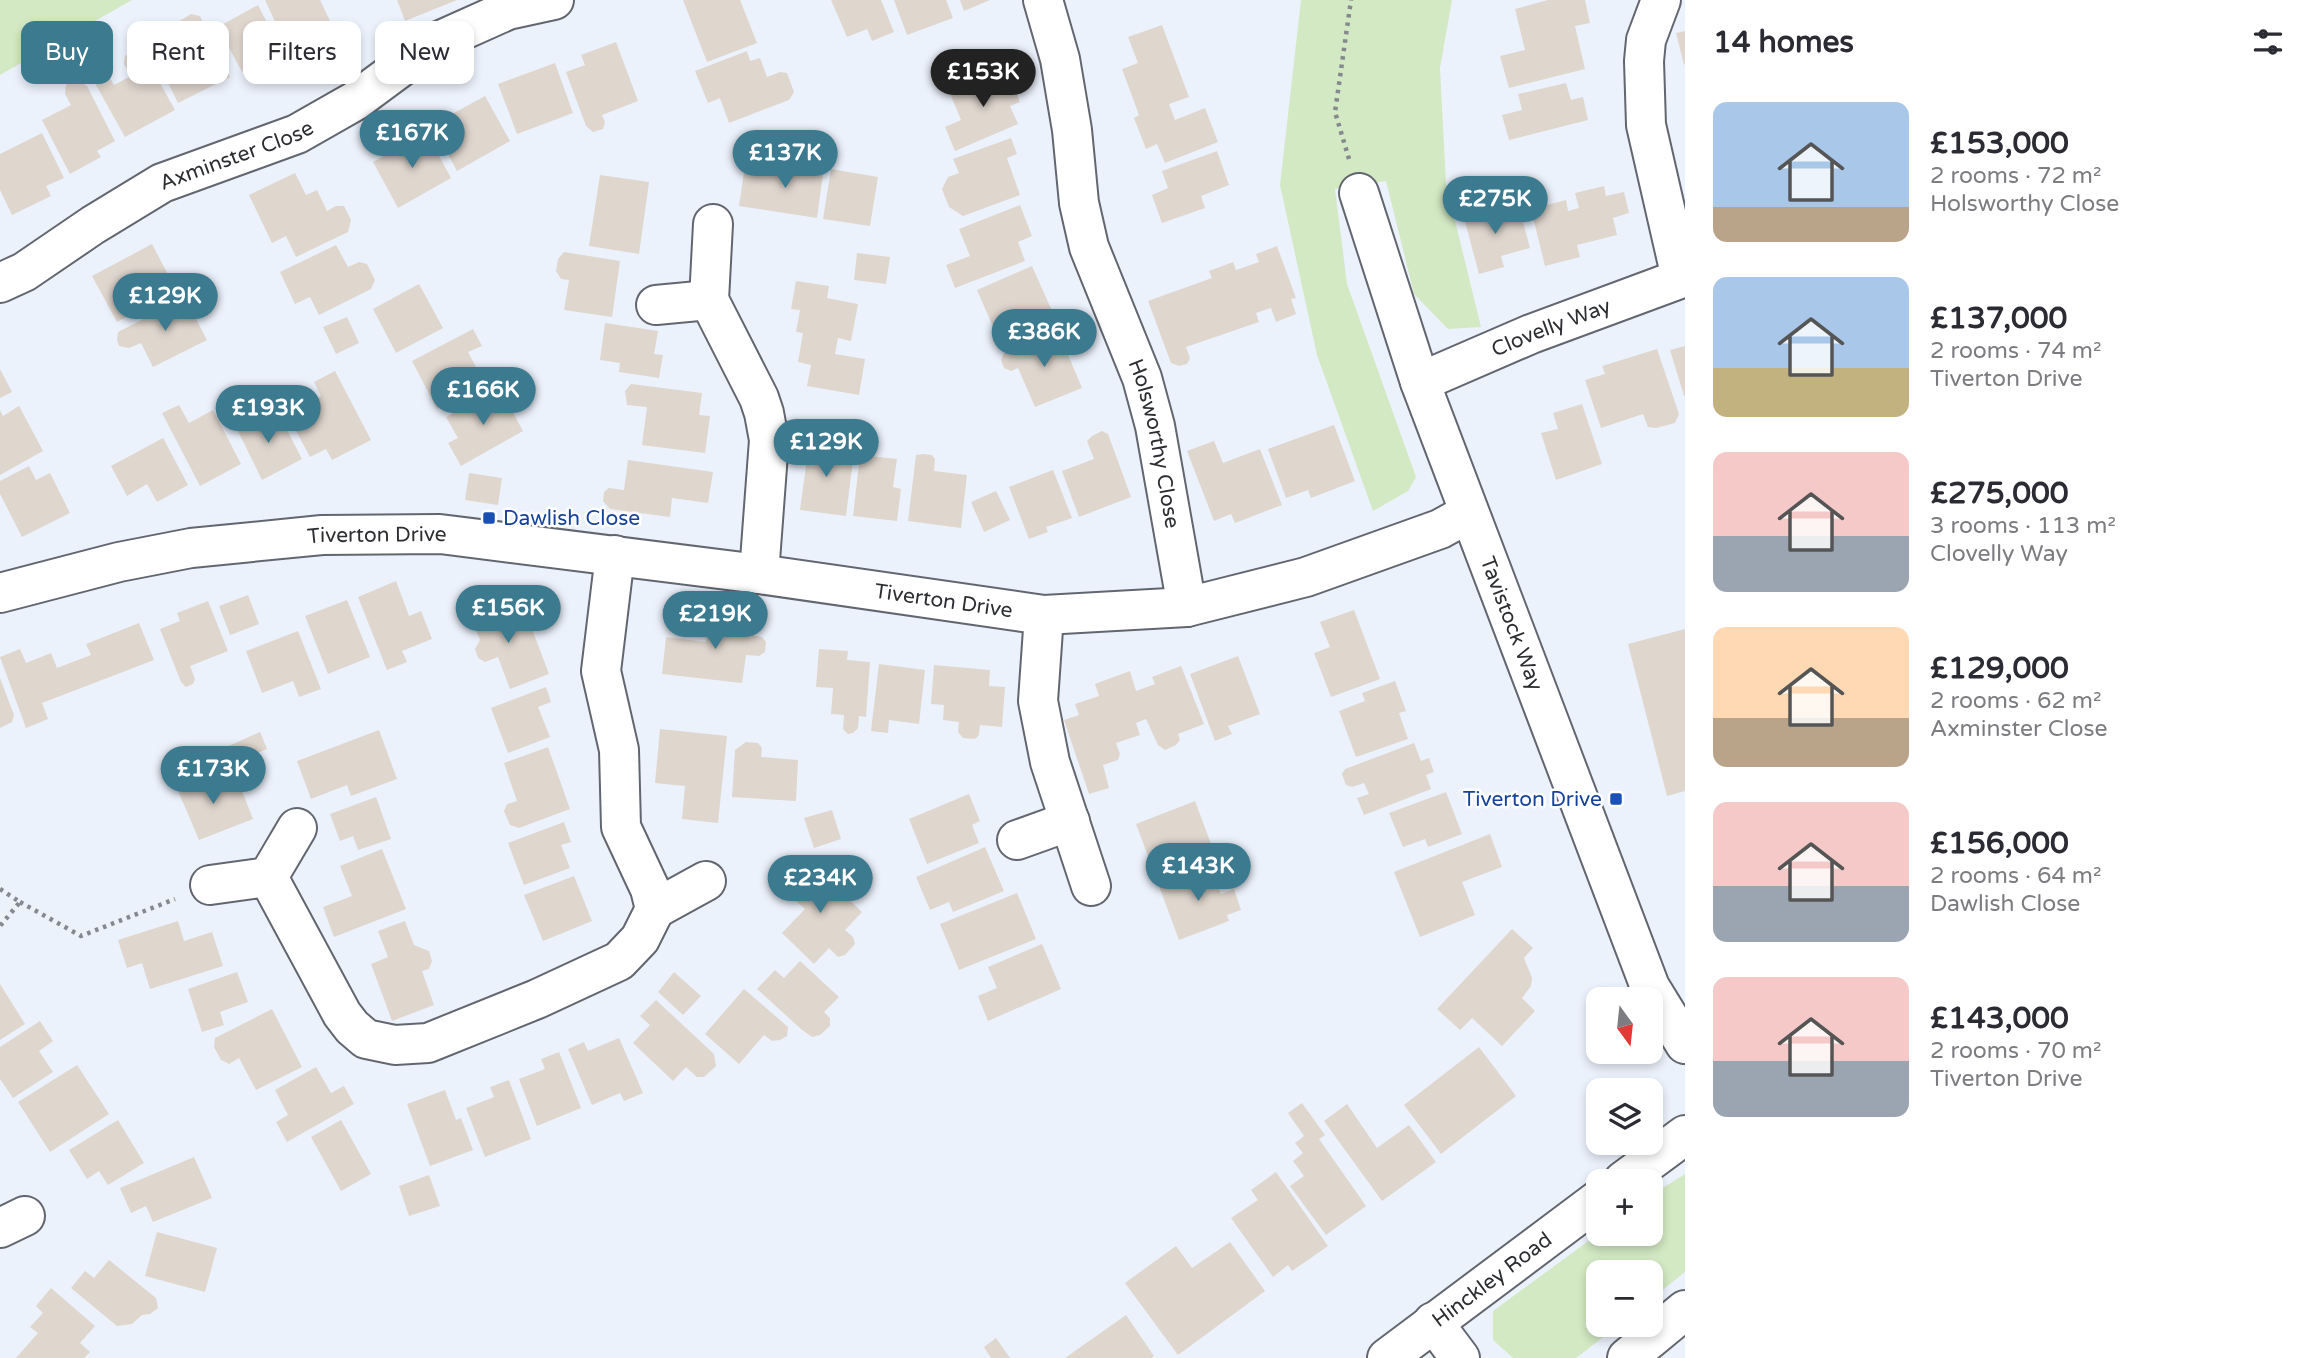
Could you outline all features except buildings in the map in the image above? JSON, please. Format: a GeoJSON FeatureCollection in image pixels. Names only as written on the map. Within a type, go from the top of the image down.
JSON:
{"type":"FeatureCollection","features":[{"type":"Feature","properties":{"kind":"street","name":"Axminster Close"},"geometry":{"type":"LineString","coordinates":[[0,283],[24,272],[93,225],[162,183],[297,134],[355,101],[432,44],[506,5],[554,0]]}},
{"type":"Feature","properties":{"kind":"street","name":"Holsworthy Close"},"geometry":{"type":"LineString","coordinates":[[1043,0],[1060,59],[1072,131],[1079,203],[1086,236],[1145,390],[1155,426],[1187,607]]}},
{"type":"Feature","properties":{"kind":"street"},"geometry":{"type":"LineString","coordinates":[[1661,0],[1646,40],[1646,125],[1683,278]]}},
{"type":"Feature","properties":{"kind":"street","name":"Tavistock Way"},"geometry":{"type":"LineString","coordinates":[[1359,193],[1420,382],[1650,987],[1685,1044]]}},
{"type":"Feature","properties":{"kind":"street"},"geometry":{"type":"LineString","coordinates":[[713,224],[709,300],[764,413],[769,440],[758,574]]}},
{"type":"Feature","properties":{"kind":"street","name":"Clovelly Way"},"geometry":{"type":"LineString","coordinates":[[1420,382],[1531,334],[1683,278]]}},
{"type":"Feature","properties":{"kind":"street"},"geometry":{"type":"LineString","coordinates":[[656,305],[709,300]]}},
{"type":"Feature","properties":{"kind":"street","name":"Tiverton Drive"},"geometry":{"type":"LineString","coordinates":[[0,593],[119,562],[191,548],[322,535],[440,534],[758,574],[1044,615],[1187,607],[1306,577],[1440,529],[1469,513]]}},
{"type":"Feature","properties":{"kind":"street"},"geometry":{"type":"LineString","coordinates":[[615,555],[601,671],[619,750],[621,827],[650,889],[655,909]]}},
{"type":"Feature","properties":{"kind":"street"},"geometry":{"type":"LineString","coordinates":[[1044,615],[1038,701],[1050,762],[1091,886]]}},
{"type":"Feature","properties":{"kind":"street"},"geometry":{"type":"LineString","coordinates":[[1017,840],[1070,821]]}},
{"type":"Feature","properties":{"kind":"street"},"geometry":{"type":"LineString","coordinates":[[268,877],[297,828]]}},
{"type":"Feature","properties":{"kind":"street"},"geometry":{"type":"LineString","coordinates":[[268,877],[342,1014],[366,1039],[395,1045],[428,1043],[537,999],[619,961],[640,939],[655,909],[706,881]]}},
{"type":"Feature","properties":{"kind":"street"},"geometry":{"type":"LineString","coordinates":[[210,885],[268,877]]}},
{"type":"Feature","properties":{"kind":"street"},"geometry":{"type":"LineString","coordinates":[[1639,1169],[1685,1135]]}},
{"type":"Feature","properties":{"kind":"street","name":"Hinckley Road"},"geometry":{"type":"LineString","coordinates":[[1387,1358],[1586,1209]]}},
{"type":"Feature","properties":{"kind":"street"},"geometry":{"type":"LineString","coordinates":[[1627,1358],[1685,1310]]}},
{"type":"Feature","properties":{"kind":"street"},"geometry":{"type":"LineString","coordinates":[[1433,1322],[1460,1358]]}},
{"type":"Feature","properties":{"kind":"path"},"geometry":{"type":"LineString","coordinates":[[1351,0],[1335,112],[1359,193]]}},
{"type":"Feature","properties":{"kind":"path"},"geometry":{"type":"LineString","coordinates":[[0,889],[81,936],[210,885]]}},
{"type":"Feature","properties":{"kind":"path"},"geometry":{"type":"LineString","coordinates":[[0,926],[20,902]]}},
{"type":"Feature","properties":{"kind":"green space"},"geometry":{"type":"Polygon","coordinates":[[[0,0],[132,0],[95,21],[21,21],[21,63],[0,75],[0,0]]]}},
{"type":"Feature","properties":{"kind":"green space"},"geometry":{"type":"Polygon","coordinates":[[[1301,0],[1452,0],[1440,68],[1446,184],[1481,327],[1448,329],[1414,294],[1386,181],[1335,189],[1347,284],[1416,477],[1408,491],[1373,511],[1317,355],[1280,185],[1301,0]]]}},
{"type":"Feature","properties":{"kind":"green space"},"geometry":{"type":"Polygon","coordinates":[[[1685,1174],[1685,1272],[1663,1290],[1663,1260],[1586,1260],[1586,1337],[1603,1337],[1576,1358],[1513,1358],[1493,1340],[1493,1311],[1586,1243],[1586,1246],[1663,1246],[1663,1188],[1685,1174]]]}},
{"type":"Feature","properties":{"kind":"place","name":"Dawlish Close"},"geometry":{"type":"Point","coordinates":[489,518]}},
{"type":"Feature","properties":{"kind":"place","name":"Tiverton Drive"},"geometry":{"type":"Point","coordinates":[1616,799]}}]}
